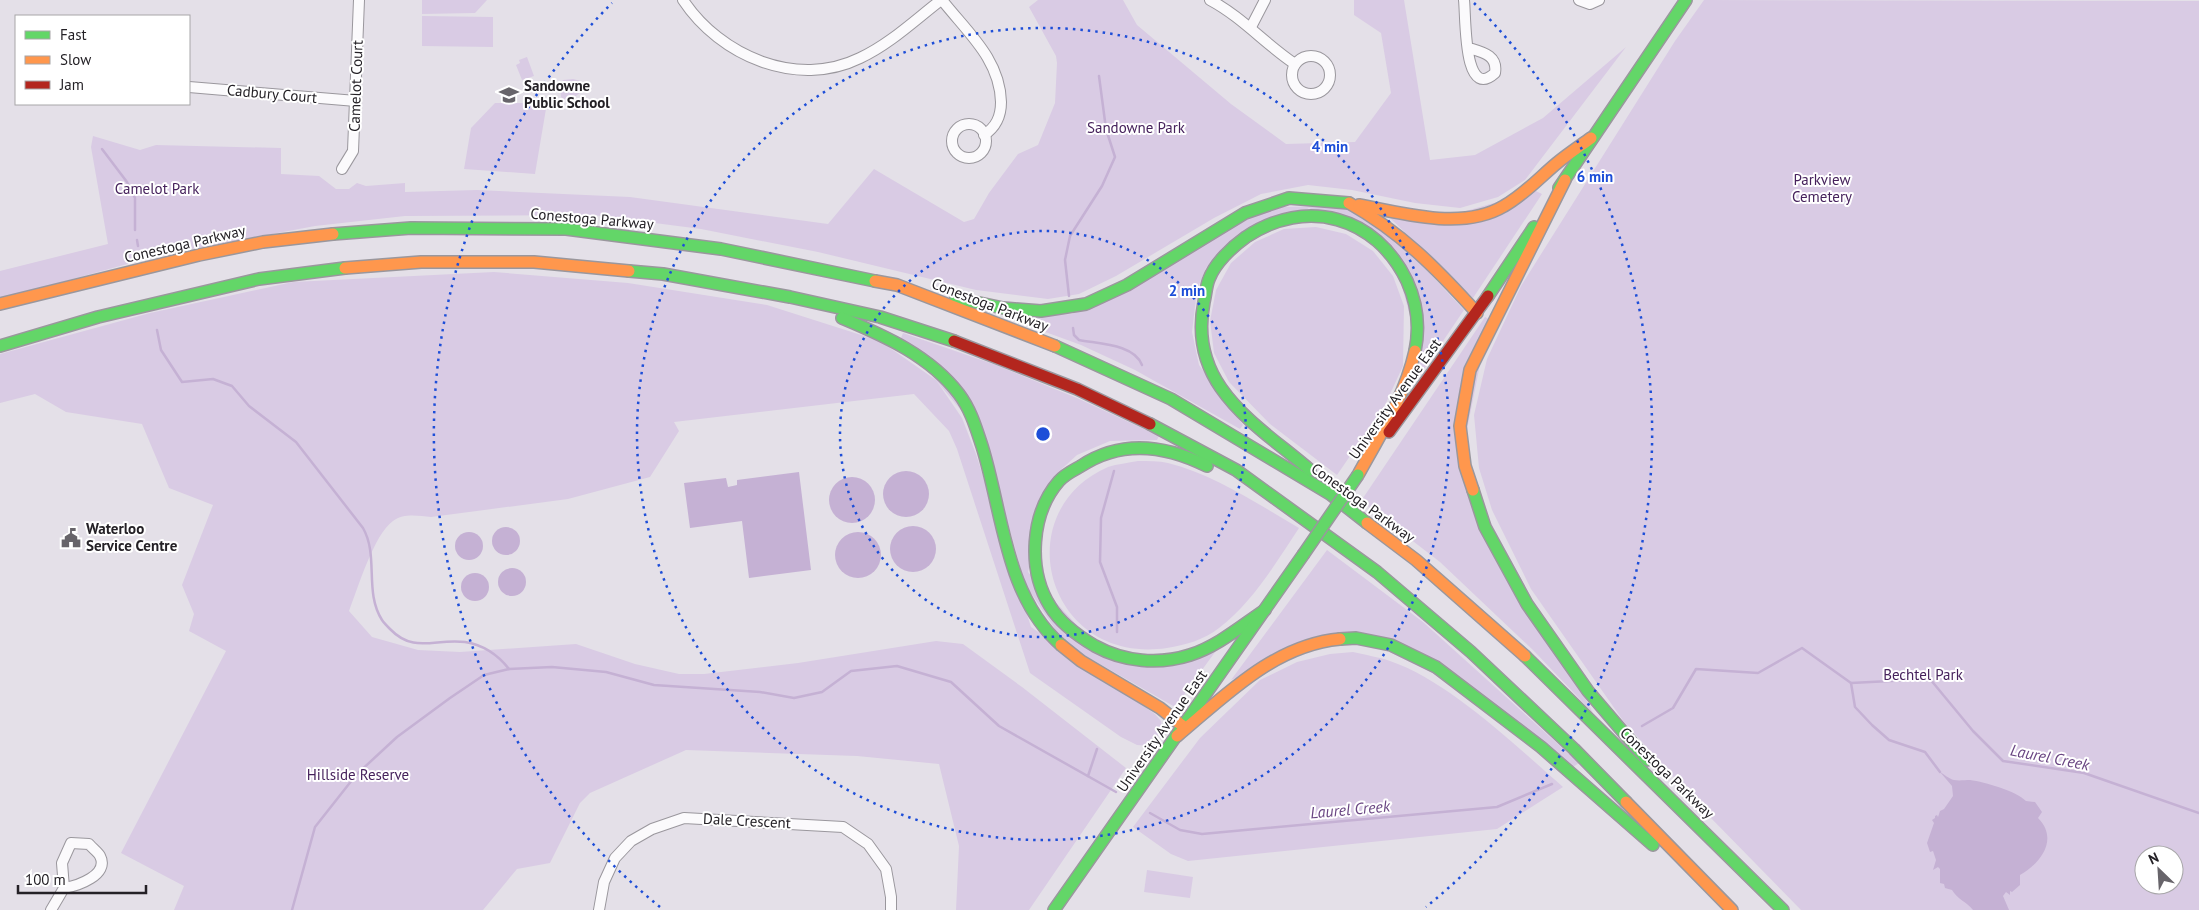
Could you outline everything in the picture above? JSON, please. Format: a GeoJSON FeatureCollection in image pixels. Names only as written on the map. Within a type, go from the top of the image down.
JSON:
{"type":"FeatureCollection","features":[{"type":"Feature","properties":{"kind":"main road","name":"University Avenue East"},"geometry":{"type":"LineString","coordinates":[[1054,910],[1181,732],[1358,476],[1476,313],[1591,138],[1686,0]]}},
{"type":"Feature","properties":{"kind":"main road"},"geometry":{"type":"LineString","coordinates":[[897,285],[1003,308],[1041,311],[1086,304],[1127,285],[1245,213],[1289,198],[1349,203],[1422,216],[1460,218],[1495,211],[1528,191],[1556,164],[1591,138]]}},
{"type":"Feature","properties":{"kind":"main road"},"geometry":{"type":"LineString","coordinates":[[1565,180],[1470,370],[1460,426],[1465,466],[1485,527],[1527,604],[1588,691],[1720,847]]}},
{"type":"Feature","properties":{"kind":"main road"},"geometry":{"type":"LineString","coordinates":[[1349,203],[1400,236],[1433,266],[1476,313]]}},
{"type":"Feature","properties":{"kind":"main road"},"geometry":{"type":"LineString","coordinates":[[1330,494],[1309,469],[1268,437],[1227,397],[1211,372],[1203,349],[1201,317],[1210,278],[1235,244],[1255,230],[1280,220],[1320,215],[1363,230],[1383,245],[1400,265],[1408,282],[1418,325],[1409,375],[1358,476]]}},
{"type":"Feature","properties":{"kind":"main road","name":"Conestoga Parkway"},"geometry":{"type":"LineString","coordinates":[[0,304],[199,254],[263,242],[411,228],[566,229],[626,236],[720,249],[897,285],[1074,353],[1171,399],[1330,494],[1416,560],[1506,637],[1783,910]]}},
{"type":"Feature","properties":{"kind":"main road"},"geometry":{"type":"LineString","coordinates":[[0,346],[98,317],[259,279],[333,269],[421,262],[534,262],[663,274],[790,297],[880,317],[961,342],[1077,390],[1164,430],[1236,470],[1285,503],[1377,572],[1472,652],[1574,749],[1731,910]]}},
{"type":"Feature","properties":{"kind":"main road"},"geometry":{"type":"LineString","coordinates":[[790,297],[886,336],[914,353],[950,382],[970,413],[994,489],[1008,547],[1024,595],[1039,623],[1065,650],[1080,661],[1160,708],[1181,732],[1242,681],[1282,655],[1319,641],[1328,640],[1356,638],[1391,645],[1436,668],[1541,746],[1682,870],[1731,910]]}},
{"type":"Feature","properties":{"kind":"main road"},"geometry":{"type":"LineString","coordinates":[[1266,610],[1214,644],[1181,658],[1140,662],[1102,651],[1070,630],[1047,602],[1039,579],[1035,550],[1037,528],[1046,501],[1061,480],[1088,460],[1117,448],[1147,446],[1173,452],[1201,462],[1242,486],[1285,503]]}},
{"type":"Feature","properties":{"kind":"street","name":"Camelot Court"},"geometry":{"type":"LineString","coordinates":[[342,169],[353,151],[359,0]]}},
{"type":"Feature","properties":{"kind":"street"},"geometry":{"type":"LineString","coordinates":[[683,0],[704,26],[734,50],[767,63],[792,69],[813,70],[836,66],[858,59],[878,48],[942,0],[986,53],[1000,88],[1001,112],[995,128],[984,135]]}},
{"type":"Feature","properties":{"kind":"street"},"geometry":{"type":"LineString","coordinates":[[1210,0],[1251,27],[1279,53],[1295,64]]}},
{"type":"Feature","properties":{"kind":"street"},"geometry":{"type":"LineString","coordinates":[[1251,27],[1265,0]]}},
{"type":"Feature","properties":{"kind":"street"},"geometry":{"type":"LineString","coordinates":[[1464,0],[1468,48]]}},
{"type":"Feature","properties":{"kind":"street"},"geometry":{"type":"LineString","coordinates":[[1579,0],[1590,4],[1599,0]]}},
{"type":"Feature","properties":{"kind":"street","name":"Cadbury Court"},"geometry":{"type":"LineString","coordinates":[[190,87],[356,101]]}},
{"type":"Feature","properties":{"kind":"street","name":"Dale Crescent"},"geometry":{"type":"LineString","coordinates":[[599,910],[604,882],[615,858],[631,842],[652,829],[684,818],[843,827],[868,844],[886,869],[891,897],[890,910]]}},
{"type":"Feature","properties":{"kind":"street"},"geometry":{"type":"LineString","coordinates":[[51,910],[64,888],[62,863],[71,843],[89,844],[100,856],[102,864],[97,874],[76,886],[64,888]]}},
{"type":"Feature","properties":{"kind":"green space"},"geometry":{"type":"Polygon","coordinates":[[[422,0],[487,0],[475,13],[422,14],[422,0]]]}},
{"type":"Feature","properties":{"kind":"green space"},"geometry":{"type":"Polygon","coordinates":[[[1038,0],[1123,0],[1137,25],[1231,104],[1286,144],[1355,142],[1391,93],[1381,33],[1354,15],[1354,0],[1404,0],[1430,160],[1475,155],[1543,118],[1626,47],[1525,180],[1498,197],[1460,208],[1415,203],[1352,190],[1308,185],[1261,194],[1214,218],[1116,276],[1079,294],[1048,299],[976,290],[818,252],[701,229],[593,215],[405,216],[315,226],[160,255],[0,299],[0,271],[108,244],[91,147],[93,136],[140,150],[156,145],[281,148],[281,174],[319,176],[336,189],[349,189],[357,183],[366,186],[405,183],[405,192],[477,190],[630,197],[828,224],[874,169],[964,222],[974,219],[989,193],[1018,154],[1038,145],[1055,103],[1056,56],[1029,7],[1038,0]]]}},
{"type":"Feature","properties":{"kind":"green space"},"geometry":{"type":"Polygon","coordinates":[[[1704,0],[2199,1],[2199,910],[1801,910],[1707,814],[1624,722],[1531,589],[1492,510],[1479,468],[1474,415],[1487,359],[1521,286],[1675,41],[1704,0]]]}},
{"type":"Feature","properties":{"kind":"green space"},"geometry":{"type":"Polygon","coordinates":[[[422,16],[493,17],[493,47],[422,46],[422,16]]]}},
{"type":"Feature","properties":{"kind":"green space"},"geometry":{"type":"Polygon","coordinates":[[[527,57],[534,76],[522,80],[516,65],[520,63],[519,60],[527,57]]]}},
{"type":"Feature","properties":{"kind":"green space"},"geometry":{"type":"Polygon","coordinates":[[[573,79],[581,81],[583,91],[567,102],[561,97],[560,85],[563,80],[573,79]]]}},
{"type":"Feature","properties":{"kind":"green space"},"geometry":{"type":"Polygon","coordinates":[[[495,103],[547,103],[535,174],[464,169],[471,128],[495,103]]]}},
{"type":"Feature","properties":{"kind":"green space"},"geometry":{"type":"Polygon","coordinates":[[[1536,191],[1542,194],[1473,298],[1388,216],[1431,221],[1536,191]]]}},
{"type":"Feature","properties":{"kind":"green space"},"geometry":{"type":"Polygon","coordinates":[[[1343,206],[1406,248],[1464,310],[1418,378],[1420,353],[1391,246],[1309,208],[1206,268],[1197,290],[1192,332],[1199,365],[1243,425],[1240,429],[1135,370],[1081,345],[1004,317],[1072,314],[1271,207],[1343,206]]]}},
{"type":"Feature","properties":{"kind":"green space"},"geometry":{"type":"Polygon","coordinates":[[[1316,227],[1346,234],[1373,251],[1393,276],[1404,306],[1403,366],[1385,405],[1337,475],[1270,424],[1229,382],[1214,353],[1210,321],[1216,290],[1231,263],[1255,242],[1284,229],[1316,227]]]}},
{"type":"Feature","properties":{"kind":"green space","name":"Hillside Reserve"},"geometry":{"type":"Polygon","coordinates":[[[494,272],[628,283],[767,305],[880,341],[936,380],[962,418],[976,454],[1031,627],[1155,714],[1161,721],[1162,730],[1150,746],[1137,745],[1121,737],[1030,673],[957,449],[949,431],[914,394],[674,422],[679,431],[650,477],[568,499],[431,517],[411,516],[397,518],[379,537],[349,611],[372,637],[418,650],[460,652],[576,644],[635,664],[679,674],[704,674],[798,663],[936,641],[963,644],[1126,768],[1029,910],[956,910],[959,846],[939,764],[857,756],[686,750],[590,793],[580,803],[550,863],[517,869],[483,910],[174,910],[184,886],[121,853],[226,651],[189,631],[194,614],[182,585],[213,505],[169,488],[142,424],[66,412],[35,394],[0,403],[0,354],[150,313],[293,282],[494,272]]]}},
{"type":"Feature","properties":{"kind":"green space"},"geometry":{"type":"Polygon","coordinates":[[[1485,317],[1489,319],[1460,465],[1593,713],[1533,650],[1440,562],[1361,501],[1485,317]]]}},
{"type":"Feature","properties":{"kind":"green space"},"geometry":{"type":"Polygon","coordinates":[[[903,333],[996,365],[1077,398],[1159,436],[1157,440],[1110,441],[1077,455],[1054,476],[1028,572],[1108,659],[1218,648],[1175,707],[1065,644],[1025,584],[984,438],[901,338],[903,333]]]}},
{"type":"Feature","properties":{"kind":"green space"},"geometry":{"type":"Polygon","coordinates":[[[1138,461],[1168,463],[1203,475],[1236,491],[1299,528],[1263,582],[1231,618],[1213,632],[1187,644],[1167,648],[1126,647],[1093,634],[1068,611],[1054,581],[1050,549],[1057,517],[1076,488],[1108,467],[1138,461]]]}},
{"type":"Feature","properties":{"kind":"green space"},"geometry":{"type":"Polygon","coordinates":[[[1327,550],[1423,622],[1579,763],[1573,767],[1491,702],[1351,633],[1231,680],[1327,550]]]}},
{"type":"Feature","properties":{"kind":"green space"},"geometry":{"type":"Polygon","coordinates":[[[1353,652],[1390,661],[1412,670],[1435,683],[1481,716],[1563,787],[1497,829],[1188,861],[1171,854],[1133,827],[1200,738],[1260,680],[1297,662],[1330,654],[1353,652]]]}},
{"type":"Feature","properties":{"kind":"green space"},"geometry":{"type":"Polygon","coordinates":[[[1147,870],[1193,877],[1190,898],[1144,892],[1147,870]]]}},
{"type":"Feature","properties":{"kind":"shaded area"},"geometry":{"type":"Polygon","coordinates":[[[911,471],[923,477],[928,485],[928,503],[923,511],[915,516],[901,517],[889,511],[884,503],[883,489],[889,477],[897,472],[911,471]]]}},
{"type":"Feature","properties":{"kind":"shaded area"},"geometry":{"type":"Polygon","coordinates":[[[799,472],[811,570],[749,578],[742,521],[690,528],[684,483],[726,478],[728,487],[737,485],[737,480],[799,472]]]}},
{"type":"Feature","properties":{"kind":"shaded area"},"geometry":{"type":"Polygon","coordinates":[[[857,477],[869,483],[874,491],[874,509],[869,517],[861,522],[847,523],[835,517],[830,509],[829,495],[835,483],[843,478],[857,477]]]}},
{"type":"Feature","properties":{"kind":"shaded area"},"geometry":{"type":"Polygon","coordinates":[[[918,526],[930,532],[935,540],[935,558],[930,566],[922,571],[908,572],[896,566],[891,558],[890,544],[896,532],[904,527],[918,526]]]}},
{"type":"Feature","properties":{"kind":"shaded area"},"geometry":{"type":"Polygon","coordinates":[[[506,527],[516,531],[520,541],[516,551],[506,555],[496,551],[492,541],[496,531],[506,527]]]}},
{"type":"Feature","properties":{"kind":"shaded area"},"geometry":{"type":"Polygon","coordinates":[[[469,532],[479,536],[483,546],[479,556],[469,560],[459,556],[455,546],[459,536],[469,532]]]}},
{"type":"Feature","properties":{"kind":"shaded area"},"geometry":{"type":"Polygon","coordinates":[[[863,532],[875,538],[880,546],[880,564],[875,572],[867,577],[853,578],[841,572],[836,564],[835,550],[841,538],[849,533],[863,532]]]}},
{"type":"Feature","properties":{"kind":"shaded area"},"geometry":{"type":"Polygon","coordinates":[[[512,568],[522,572],[526,582],[522,592],[512,596],[502,592],[498,582],[502,572],[512,568]]]}},
{"type":"Feature","properties":{"kind":"shaded area"},"geometry":{"type":"Polygon","coordinates":[[[475,573],[485,577],[489,587],[485,597],[475,601],[465,597],[461,587],[465,577],[475,573]]]}},
{"type":"Feature","properties":{"kind":"shaded area"},"geometry":{"type":"Polygon","coordinates":[[[1940,772],[1950,779],[1976,781],[2008,790],[2026,801],[2035,802],[2042,812],[2038,818],[2047,834],[2045,850],[2035,864],[2020,875],[2020,885],[2012,892],[2010,891],[2010,895],[2006,892],[2003,896],[2009,910],[1973,910],[1952,890],[1945,888],[1944,884],[1940,883],[1940,869],[1938,867],[1933,870],[1936,860],[1933,851],[1930,852],[1927,843],[1934,823],[1932,820],[1937,815],[1938,817],[1940,811],[1944,809],[1953,796],[1952,786],[1940,772]]]}},
{"type":"Feature","properties":{"kind":"waterway"},"geometry":{"type":"LineString","coordinates":[[1069,296],[1065,260],[1070,236],[1102,186],[1115,157],[1106,129],[1099,76]]}},
{"type":"Feature","properties":{"kind":"waterway"},"geometry":{"type":"LineString","coordinates":[[102,149],[127,182],[135,198],[135,230]]}},
{"type":"Feature","properties":{"kind":"waterway"},"geometry":{"type":"LineString","coordinates":[[137,240],[138,246]]}},
{"type":"Feature","properties":{"kind":"waterway"},"geometry":{"type":"LineString","coordinates":[[1073,328],[1074,335],[1079,340],[1124,349],[1138,358],[1142,365]]}},
{"type":"Feature","properties":{"kind":"waterway"},"geometry":{"type":"LineString","coordinates":[[157,330],[161,350],[182,382],[213,379],[232,386],[249,406],[296,442],[363,528],[370,550],[374,598],[382,620],[390,629],[399,637],[416,643],[454,641],[465,642],[484,648],[500,659],[509,669]]}},
{"type":"Feature","properties":{"kind":"waterway"},"geometry":{"type":"LineString","coordinates":[[1114,471],[1101,518],[1100,562],[1117,607],[1117,632]]}},
{"type":"Feature","properties":{"kind":"waterway","name":"Laurel Creek"},"geometry":{"type":"LineString","coordinates":[[1642,726],[1673,708],[1696,669],[1758,673],[1802,648],[1851,683],[1930,679],[1973,731],[2003,761],[2084,773],[2199,813]]}},
{"type":"Feature","properties":{"kind":"waterway"},"geometry":{"type":"LineString","coordinates":[[292,910],[315,827],[356,775],[397,737],[450,698],[484,675],[509,669],[552,667],[606,672],[654,685],[760,692],[794,698],[822,692],[851,671],[897,666],[951,682],[999,726],[1116,792]]}},
{"type":"Feature","properties":{"kind":"waterway"},"geometry":{"type":"LineString","coordinates":[[1851,683],[1855,707],[1872,725],[1889,740],[1925,752],[1940,772]]}},
{"type":"Feature","properties":{"kind":"waterway"},"geometry":{"type":"LineString","coordinates":[[1088,776],[1097,749]]}},
{"type":"Feature","properties":{"kind":"waterway","name":"Laurel Creek"},"geometry":{"type":"LineString","coordinates":[[1150,813],[1180,830],[1202,834],[1497,807],[1552,784]]}},
{"type":"Feature","properties":{"kind":"traffic: fast"},"geometry":{"type":"LineString","coordinates":[[1559,188],[1686,0]]}},
{"type":"Feature","properties":{"kind":"traffic: fast"},"geometry":{"type":"LineString","coordinates":[[956,298],[1003,308],[1041,311],[1086,304],[1127,285],[1245,213],[1289,198],[1349,203]]}},
{"type":"Feature","properties":{"kind":"traffic: fast"},"geometry":{"type":"LineString","coordinates":[[1310,470],[1240,411],[1221,388],[1210,368],[1202,336],[1202,313],[1209,279],[1215,267],[1224,256],[1246,237],[1269,225],[1292,218],[1315,216],[1337,220],[1358,228],[1377,241],[1394,259],[1407,281],[1417,315],[1415,351]]}},
{"type":"Feature","properties":{"kind":"traffic: fast"},"geometry":{"type":"LineString","coordinates":[[1488,296],[1534,227]]}},
{"type":"Feature","properties":{"kind":"traffic: fast"},"geometry":{"type":"LineString","coordinates":[[333,234],[411,228],[566,229],[721,249],[875,281]]}},
{"type":"Feature","properties":{"kind":"traffic: fast"},"geometry":{"type":"LineString","coordinates":[[0,346],[98,317],[259,279],[345,268]]}},
{"type":"Feature","properties":{"kind":"traffic: fast"},"geometry":{"type":"LineString","coordinates":[[629,271],[663,274],[790,297],[880,317],[954,341]]}},
{"type":"Feature","properties":{"kind":"traffic: fast"},"geometry":{"type":"LineString","coordinates":[[842,318],[906,348],[935,369],[959,394],[973,419],[982,446],[1008,552],[1017,578],[1028,603],[1042,625],[1061,645]]}},
{"type":"Feature","properties":{"kind":"traffic: fast"},"geometry":{"type":"LineString","coordinates":[[1055,346],[1171,399],[1330,494],[1367,523]]}},
{"type":"Feature","properties":{"kind":"traffic: fast"},"geometry":{"type":"LineString","coordinates":[[1150,424],[1236,470],[1377,572],[1471,652],[1574,749],[1626,802]]}},
{"type":"Feature","properties":{"kind":"traffic: fast"},"geometry":{"type":"LineString","coordinates":[[1207,466],[1175,453],[1144,448],[1128,449],[1096,457],[1064,476],[1050,494],[1038,525],[1035,559],[1043,591],[1050,606],[1070,629],[1095,646],[1130,659],[1154,661],[1190,655],[1229,635],[1265,610]]}},
{"type":"Feature","properties":{"kind":"traffic: fast"},"geometry":{"type":"LineString","coordinates":[[1303,555],[1358,475]]}},
{"type":"Feature","properties":{"kind":"traffic: fast"},"geometry":{"type":"LineString","coordinates":[[1473,490],[1485,527],[1527,604],[1588,691],[1647,760]]}},
{"type":"Feature","properties":{"kind":"traffic: fast"},"geometry":{"type":"LineString","coordinates":[[1054,910],[1303,555]]}},
{"type":"Feature","properties":{"kind":"traffic: fast"},"geometry":{"type":"LineString","coordinates":[[1340,639],[1356,638],[1391,645],[1436,667],[1541,747],[1653,845]]}},
{"type":"Feature","properties":{"kind":"traffic: fast"},"geometry":{"type":"LineString","coordinates":[[1525,656],[1783,910]]}},
{"type":"Feature","properties":{"kind":"traffic: slow"},"geometry":{"type":"LineString","coordinates":[[1359,205],[1433,218],[1470,218],[1488,213],[1518,197],[1557,163],[1591,138]]}},
{"type":"Feature","properties":{"kind":"traffic: slow"},"geometry":{"type":"LineString","coordinates":[[1473,490],[1465,466],[1460,426],[1470,370],[1565,180]]}},
{"type":"Feature","properties":{"kind":"traffic: slow"},"geometry":{"type":"LineString","coordinates":[[1349,203],[1368,214],[1418,252],[1477,313]]}},
{"type":"Feature","properties":{"kind":"traffic: slow"},"geometry":{"type":"LineString","coordinates":[[0,304],[199,255],[263,242],[333,234]]}},
{"type":"Feature","properties":{"kind":"traffic: slow"},"geometry":{"type":"LineString","coordinates":[[345,268],[421,262],[534,262],[629,271]]}},
{"type":"Feature","properties":{"kind":"traffic: slow"},"geometry":{"type":"LineString","coordinates":[[875,281],[897,285],[1055,346]]}},
{"type":"Feature","properties":{"kind":"traffic: slow"},"geometry":{"type":"LineString","coordinates":[[1358,475],[1383,430],[1405,384],[1415,351]]}},
{"type":"Feature","properties":{"kind":"traffic: slow"},"geometry":{"type":"LineString","coordinates":[[1367,523],[1416,560],[1525,656]]}},
{"type":"Feature","properties":{"kind":"traffic: slow"},"geometry":{"type":"LineString","coordinates":[[1177,736],[1232,689],[1272,662],[1293,651],[1316,643],[1340,639]]}},
{"type":"Feature","properties":{"kind":"traffic: slow"},"geometry":{"type":"LineString","coordinates":[[1061,645],[1081,661],[1160,708],[1184,727]]}},
{"type":"Feature","properties":{"kind":"traffic: slow"},"geometry":{"type":"LineString","coordinates":[[1626,802],[1732,910]]}},
{"type":"Feature","properties":{"kind":"traffic: jam"},"geometry":{"type":"LineString","coordinates":[[1389,432],[1488,296]]}},
{"type":"Feature","properties":{"kind":"traffic: jam"},"geometry":{"type":"LineString","coordinates":[[954,341],[1077,389],[1150,424]]}},
{"type":"Feature","properties":{"kind":"place","name":"Sandowne Public School"},"geometry":{"type":"Point","coordinates":[509,95]}},
{"type":"Feature","properties":{"kind":"place","name":"Waterloo Service Centre"},"geometry":{"type":"Point","coordinates":[71,538]}},
{"type":"Feature","properties":{"kind":"park label","name":"Sandowne Park"},"geometry":{"type":"Point","coordinates":[1136,128]}},
{"type":"Feature","properties":{"kind":"park label","name":"Parkview Cemetery"},"geometry":{"type":"Point","coordinates":[1822,188]}},
{"type":"Feature","properties":{"kind":"park label","name":"Camelot Park"},"geometry":{"type":"Point","coordinates":[157,189]}},
{"type":"Feature","properties":{"kind":"park label","name":"Bechtel Park"},"geometry":{"type":"Point","coordinates":[1923,675]}}]}
